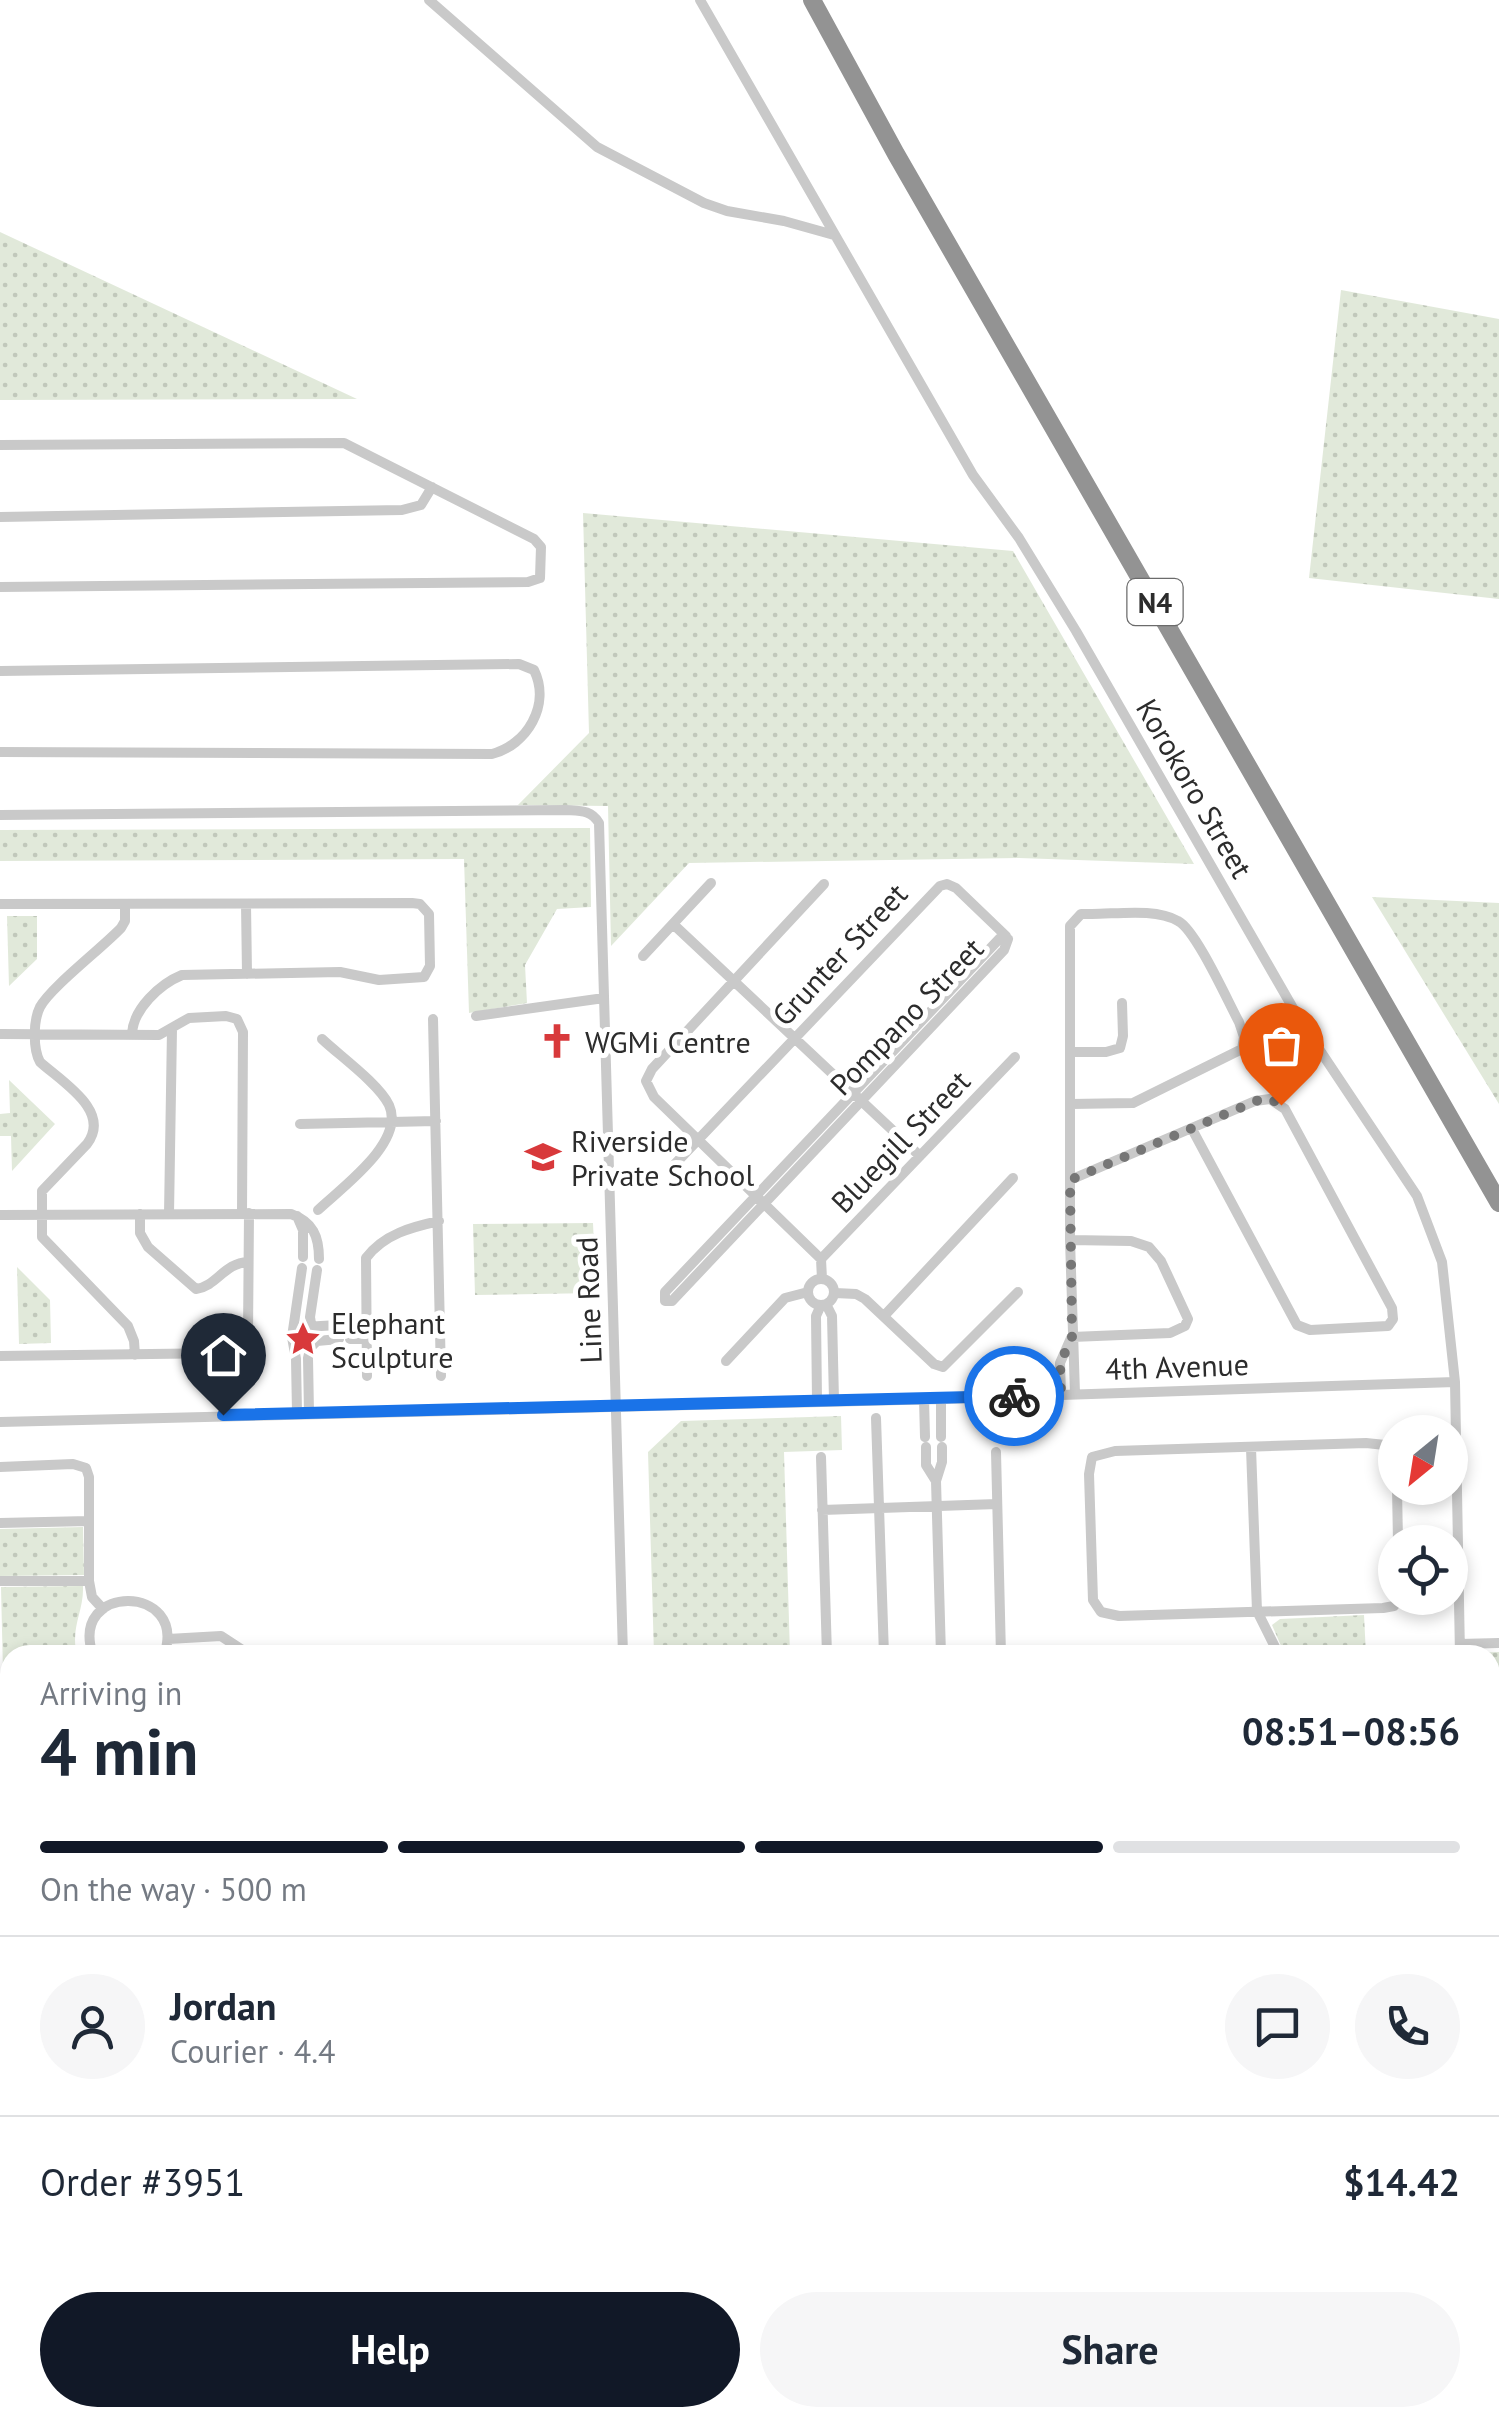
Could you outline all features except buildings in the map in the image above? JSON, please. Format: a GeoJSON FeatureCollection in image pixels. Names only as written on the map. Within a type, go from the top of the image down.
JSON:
{"type":"FeatureCollection","features":[{"type":"Feature","properties":{"kind":"highway","name":"N4"},"geometry":{"type":"LineString","coordinates":[[812,0],[896,154],[1499,1203]]}},
{"type":"Feature","properties":{"kind":"highway"},"geometry":{"type":"LineString","coordinates":[[1359,959],[1387,1024],[1499,1222]]}},
{"type":"Feature","properties":{"kind":"highway"},"geometry":{"type":"LineString","coordinates":[[1443,1108],[1499,1190]]}},
{"type":"Feature","properties":{"kind":"street"},"geometry":{"type":"LineString","coordinates":[[429,0],[597,147],[727,212],[836,235]]}},
{"type":"Feature","properties":{"kind":"street","name":"Korokoro Street"},"geometry":{"type":"LineString","coordinates":[[700,0],[973,475],[1019,538],[1076,631],[1336,1079],[1401,1168],[1424,1208],[1446,1280],[1455,1382],[1460,1645]]}},
{"type":"Feature","properties":{"kind":"street"},"geometry":{"type":"LineString","coordinates":[[0,445],[335,442],[432,486],[538,543],[540,578],[528,582],[0,587]]}},
{"type":"Feature","properties":{"kind":"street"},"geometry":{"type":"LineString","coordinates":[[0,517],[402,510],[421,506],[432,486]]}},
{"type":"Feature","properties":{"kind":"street"},"geometry":{"type":"LineString","coordinates":[[0,671],[519,664],[534,670],[538,684],[536,714],[528,731],[513,747],[492,754],[0,752]]}},
{"type":"Feature","properties":{"kind":"street","name":"Line Road"},"geometry":{"type":"LineString","coordinates":[[0,815],[566,810],[588,812],[599,824],[624,1645]]}},
{"type":"Feature","properties":{"kind":"street"},"geometry":{"type":"LineString","coordinates":[[643,956],[711,883]]}},
{"type":"Feature","properties":{"kind":"street"},"geometry":{"type":"LineString","coordinates":[[822,1279],[821,1259],[648,1091],[646,1081],[652,1069],[824,884]]}},
{"type":"Feature","properties":{"kind":"street","name":"Grunter Street"},"geometry":{"type":"LineString","coordinates":[[674,1165],[943,884],[956,888],[1006,936]]}},
{"type":"Feature","properties":{"kind":"street"},"geometry":{"type":"LineString","coordinates":[[0,904],[420,904],[429,914],[430,966],[424,977],[378,980],[340,972],[176,977],[138,1012],[132,1034]]}},
{"type":"Feature","properties":{"kind":"street"},"geometry":{"type":"LineString","coordinates":[[126,904],[121,928],[38,1011],[37,1058],[90,1108],[95,1122],[92,1137],[42,1191],[40,1214],[42,1238],[128,1326],[135,1355]]}},
{"type":"Feature","properties":{"kind":"street"},"geometry":{"type":"LineString","coordinates":[[246,904],[247,974]]}},
{"type":"Feature","properties":{"kind":"street"},"geometry":{"type":"LineString","coordinates":[[1070,1104],[1124,1104],[1143,1099],[1242,1049],[1244,1036],[1192,934],[1179,921],[1160,916],[1081,914],[1074,919],[1068,936],[1070,1240],[1075,1394]]}},
{"type":"Feature","properties":{"kind":"street"},"geometry":{"type":"LineString","coordinates":[[673,924],[920,1156]]}},
{"type":"Feature","properties":{"kind":"street","name":"Pompano Street"},"geometry":{"type":"LineString","coordinates":[[685,1278],[980,965],[998,937],[1006,936]]}},
{"type":"Feature","properties":{"kind":"street"},"geometry":{"type":"LineString","coordinates":[[476,1016],[604,998]]}},
{"type":"Feature","properties":{"kind":"street"},"geometry":{"type":"LineString","coordinates":[[1070,1052],[1120,1048],[1122,1002]]}},
{"type":"Feature","properties":{"kind":"street"},"geometry":{"type":"LineString","coordinates":[[0,1034],[159,1035],[199,1016],[232,1017],[241,1024],[248,1262],[248,1335],[244,1349],[237,1352],[0,1356]]}},
{"type":"Feature","properties":{"kind":"street"},"geometry":{"type":"LineString","coordinates":[[434,1019],[440,1376]]}},
{"type":"Feature","properties":{"kind":"street"},"geometry":{"type":"LineString","coordinates":[[169,1214],[172,1030]]}},
{"type":"Feature","properties":{"kind":"street"},"geometry":{"type":"LineString","coordinates":[[318,1210],[375,1156],[386,1141],[392,1122],[390,1108],[381,1094],[322,1040]]}},
{"type":"Feature","properties":{"kind":"street","name":"Bluegill Street"},"geometry":{"type":"LineString","coordinates":[[821,1259],[1015,1057]]}},
{"type":"Feature","properties":{"kind":"street"},"geometry":{"type":"LineString","coordinates":[[1070,1180],[1261,1099],[1270,1099],[1281,1105],[1392,1308],[1391,1323],[1384,1328],[1310,1330],[1297,1325],[1192,1129]]}},
{"type":"Feature","properties":{"kind":"street"},"geometry":{"type":"LineString","coordinates":[[300,1124],[436,1121]]}},
{"type":"Feature","properties":{"kind":"street"},"geometry":{"type":"LineString","coordinates":[[884,1316],[1014,1178]]}},
{"type":"Feature","properties":{"kind":"street"},"geometry":{"type":"LineString","coordinates":[[0,1215],[246,1213],[296,1216],[312,1226],[318,1239],[318,1265],[303,1413]]}},
{"type":"Feature","properties":{"kind":"street"},"geometry":{"type":"LineString","coordinates":[[140,1214],[140,1233],[148,1246],[196,1289],[206,1287],[230,1266],[248,1262]]}},
{"type":"Feature","properties":{"kind":"street"},"geometry":{"type":"LineString","coordinates":[[296,1216],[303,1230],[302,1262],[292,1337],[303,1413]]}},
{"type":"Feature","properties":{"kind":"street"},"geometry":{"type":"LineString","coordinates":[[367,1376],[365,1263],[369,1254],[405,1228],[439,1221]]}},
{"type":"Feature","properties":{"kind":"street"},"geometry":{"type":"LineString","coordinates":[[1070,1240],[1131,1241],[1149,1247],[1161,1261],[1188,1319],[1185,1326],[1170,1334],[1072,1338]]}},
{"type":"Feature","properties":{"kind":"street"},"geometry":{"type":"LineString","coordinates":[[834,1400],[832,1316],[823,1305],[812,1301],[808,1292],[812,1282],[822,1279],[831,1283],[835,1293]]}},
{"type":"Feature","properties":{"kind":"street"},"geometry":{"type":"LineString","coordinates":[[726,1361],[786,1298],[808,1292]]}},
{"type":"Feature","properties":{"kind":"street"},"geometry":{"type":"LineString","coordinates":[[818,1400],[816,1316],[835,1293],[856,1294],[934,1364],[943,1367],[1018,1292]]}},
{"type":"Feature","properties":{"kind":"street"},"geometry":{"type":"LineString","coordinates":[[292,1337],[296,1330],[312,1326],[365,1324]]}},
{"type":"Feature","properties":{"kind":"street"},"geometry":{"type":"LineString","coordinates":[[311,1348],[317,1341],[365,1338]]}},
{"type":"Feature","properties":{"kind":"street"},"geometry":{"type":"LineString","coordinates":[[1061,1395],[1060,1363],[1072,1338]]}},
{"type":"Feature","properties":{"kind":"street","name":"4th Avenue"},"geometry":{"type":"LineString","coordinates":[[0,1422],[924,1400],[1455,1382]]}},
{"type":"Feature","properties":{"kind":"street"},"geometry":{"type":"LineString","coordinates":[[941,1399],[942,1462],[936,1481],[941,1645]]}},
{"type":"Feature","properties":{"kind":"street"},"geometry":{"type":"LineString","coordinates":[[924,1400],[926,1465],[936,1481]]}},
{"type":"Feature","properties":{"kind":"street"},"geometry":{"type":"LineString","coordinates":[[876,1418],[884,1645]]}},
{"type":"Feature","properties":{"kind":"street"},"geometry":{"type":"LineString","coordinates":[[1378,1444],[1115,1452],[1092,1457],[1089,1474],[1093,1600],[1101,1612],[1119,1616],[1378,1608]]}},
{"type":"Feature","properties":{"kind":"street"},"geometry":{"type":"LineString","coordinates":[[1251,1448],[1257,1612],[1274,1645]]}},
{"type":"Feature","properties":{"kind":"street"},"geometry":{"type":"LineString","coordinates":[[996,1452],[1001,1645]]}},
{"type":"Feature","properties":{"kind":"street"},"geometry":{"type":"LineString","coordinates":[[821,1457],[827,1645]]}},
{"type":"Feature","properties":{"kind":"street"},"geometry":{"type":"LineString","coordinates":[[0,1467],[73,1464],[86,1468],[90,1581],[92,1597],[103,1609]]}},
{"type":"Feature","properties":{"kind":"street"},"geometry":{"type":"LineString","coordinates":[[822,1510],[997,1504]]}},
{"type":"Feature","properties":{"kind":"street"},"geometry":{"type":"LineString","coordinates":[[0,1523],[89,1521]]}},
{"type":"Feature","properties":{"kind":"street"},"geometry":{"type":"LineString","coordinates":[[0,1581],[90,1581]]}},
{"type":"Feature","properties":{"kind":"street"},"geometry":{"type":"LineString","coordinates":[[92,1645],[91,1629],[103,1609],[124,1600],[145,1604],[162,1618],[167,1645]]}},
{"type":"Feature","properties":{"kind":"street"},"geometry":{"type":"LineString","coordinates":[[168,1640],[221,1636],[235,1645]]}},
{"type":"Feature","properties":{"kind":"green space"},"geometry":{"type":"Polygon","coordinates":[[[0,232],[357,399],[0,400],[0,232]]]}},
{"type":"Feature","properties":{"kind":"green space"},"geometry":{"type":"Polygon","coordinates":[[[1341,290],[1499,319],[1499,599],[1309,578],[1341,290]]]}},
{"type":"Feature","properties":{"kind":"green space"},"geometry":{"type":"Polygon","coordinates":[[[583,513],[1013,551],[1194,864],[1019,858],[689,863],[611,946],[608,806],[518,805],[589,733],[583,513]]]}},
{"type":"Feature","properties":{"kind":"green space"},"geometry":{"type":"Polygon","coordinates":[[[590,828],[591,907],[557,909],[525,965],[527,1003],[469,1013],[464,859],[0,861],[0,830],[590,828]]]}},
{"type":"Feature","properties":{"kind":"green space"},"geometry":{"type":"Polygon","coordinates":[[[1372,897],[1499,903],[1499,1104],[1372,897]]]}},
{"type":"Feature","properties":{"kind":"green space"},"geometry":{"type":"Polygon","coordinates":[[[7,916],[37,916],[37,959],[9,986],[7,916]]]}},
{"type":"Feature","properties":{"kind":"green space"},"geometry":{"type":"Polygon","coordinates":[[[9,1080],[55,1124],[12,1171],[11,1136],[0,1136],[0,1114],[10,1113],[9,1080]]]}},
{"type":"Feature","properties":{"kind":"green space"},"geometry":{"type":"Polygon","coordinates":[[[593,1223],[596,1293],[475,1295],[473,1224],[593,1223]]]}},
{"type":"Feature","properties":{"kind":"green space"},"geometry":{"type":"Polygon","coordinates":[[[17,1267],[50,1300],[51,1343],[19,1344],[17,1267]]]}},
{"type":"Feature","properties":{"kind":"green space"},"geometry":{"type":"Polygon","coordinates":[[[841,1416],[842,1450],[784,1452],[790,1645],[654,1645],[648,1452],[681,1421],[841,1416]]]}},
{"type":"Feature","properties":{"kind":"green space"},"geometry":{"type":"Polygon","coordinates":[[[83,1527],[84,1575],[0,1576],[0,1529],[83,1527]]]}},
{"type":"Feature","properties":{"kind":"green space"},"geometry":{"type":"Polygon","coordinates":[[[83,1586],[76,1645],[2,1645],[1,1587],[83,1586]]]}},
{"type":"Feature","properties":{"kind":"green space"},"geometry":{"type":"Polygon","coordinates":[[[1364,1615],[1366,1645],[1281,1645],[1272,1625],[1280,1619],[1364,1615]]]}},
{"type":"Feature","properties":{"kind":"tunnel"},"geometry":{"type":"LineString","coordinates":[[338,1325],[350,1325]]}},
{"type":"Feature","properties":{"kind":"way so far"},"geometry":{"type":"LineString","coordinates":[[1014,1396],[1061,1395],[1060,1363],[1072,1338],[1070,1180],[1261,1099],[1281,1105]]}},
{"type":"Feature","properties":{"kind":"place","name":"WGMi Centre"},"geometry":{"type":"Point","coordinates":[557,1041]}},
{"type":"Feature","properties":{"kind":"place","name":"Riverside Private School"},"geometry":{"type":"Point","coordinates":[543,1157]}},
{"type":"Feature","properties":{"kind":"place","name":"Elephant Sculpture"},"geometry":{"type":"Point","coordinates":[303,1339]}},
{"type":"Feature","properties":{"kind":"route"},"geometry":{"type":"LineString","coordinates":[[223,1415],[1014,1396]]}}]}
